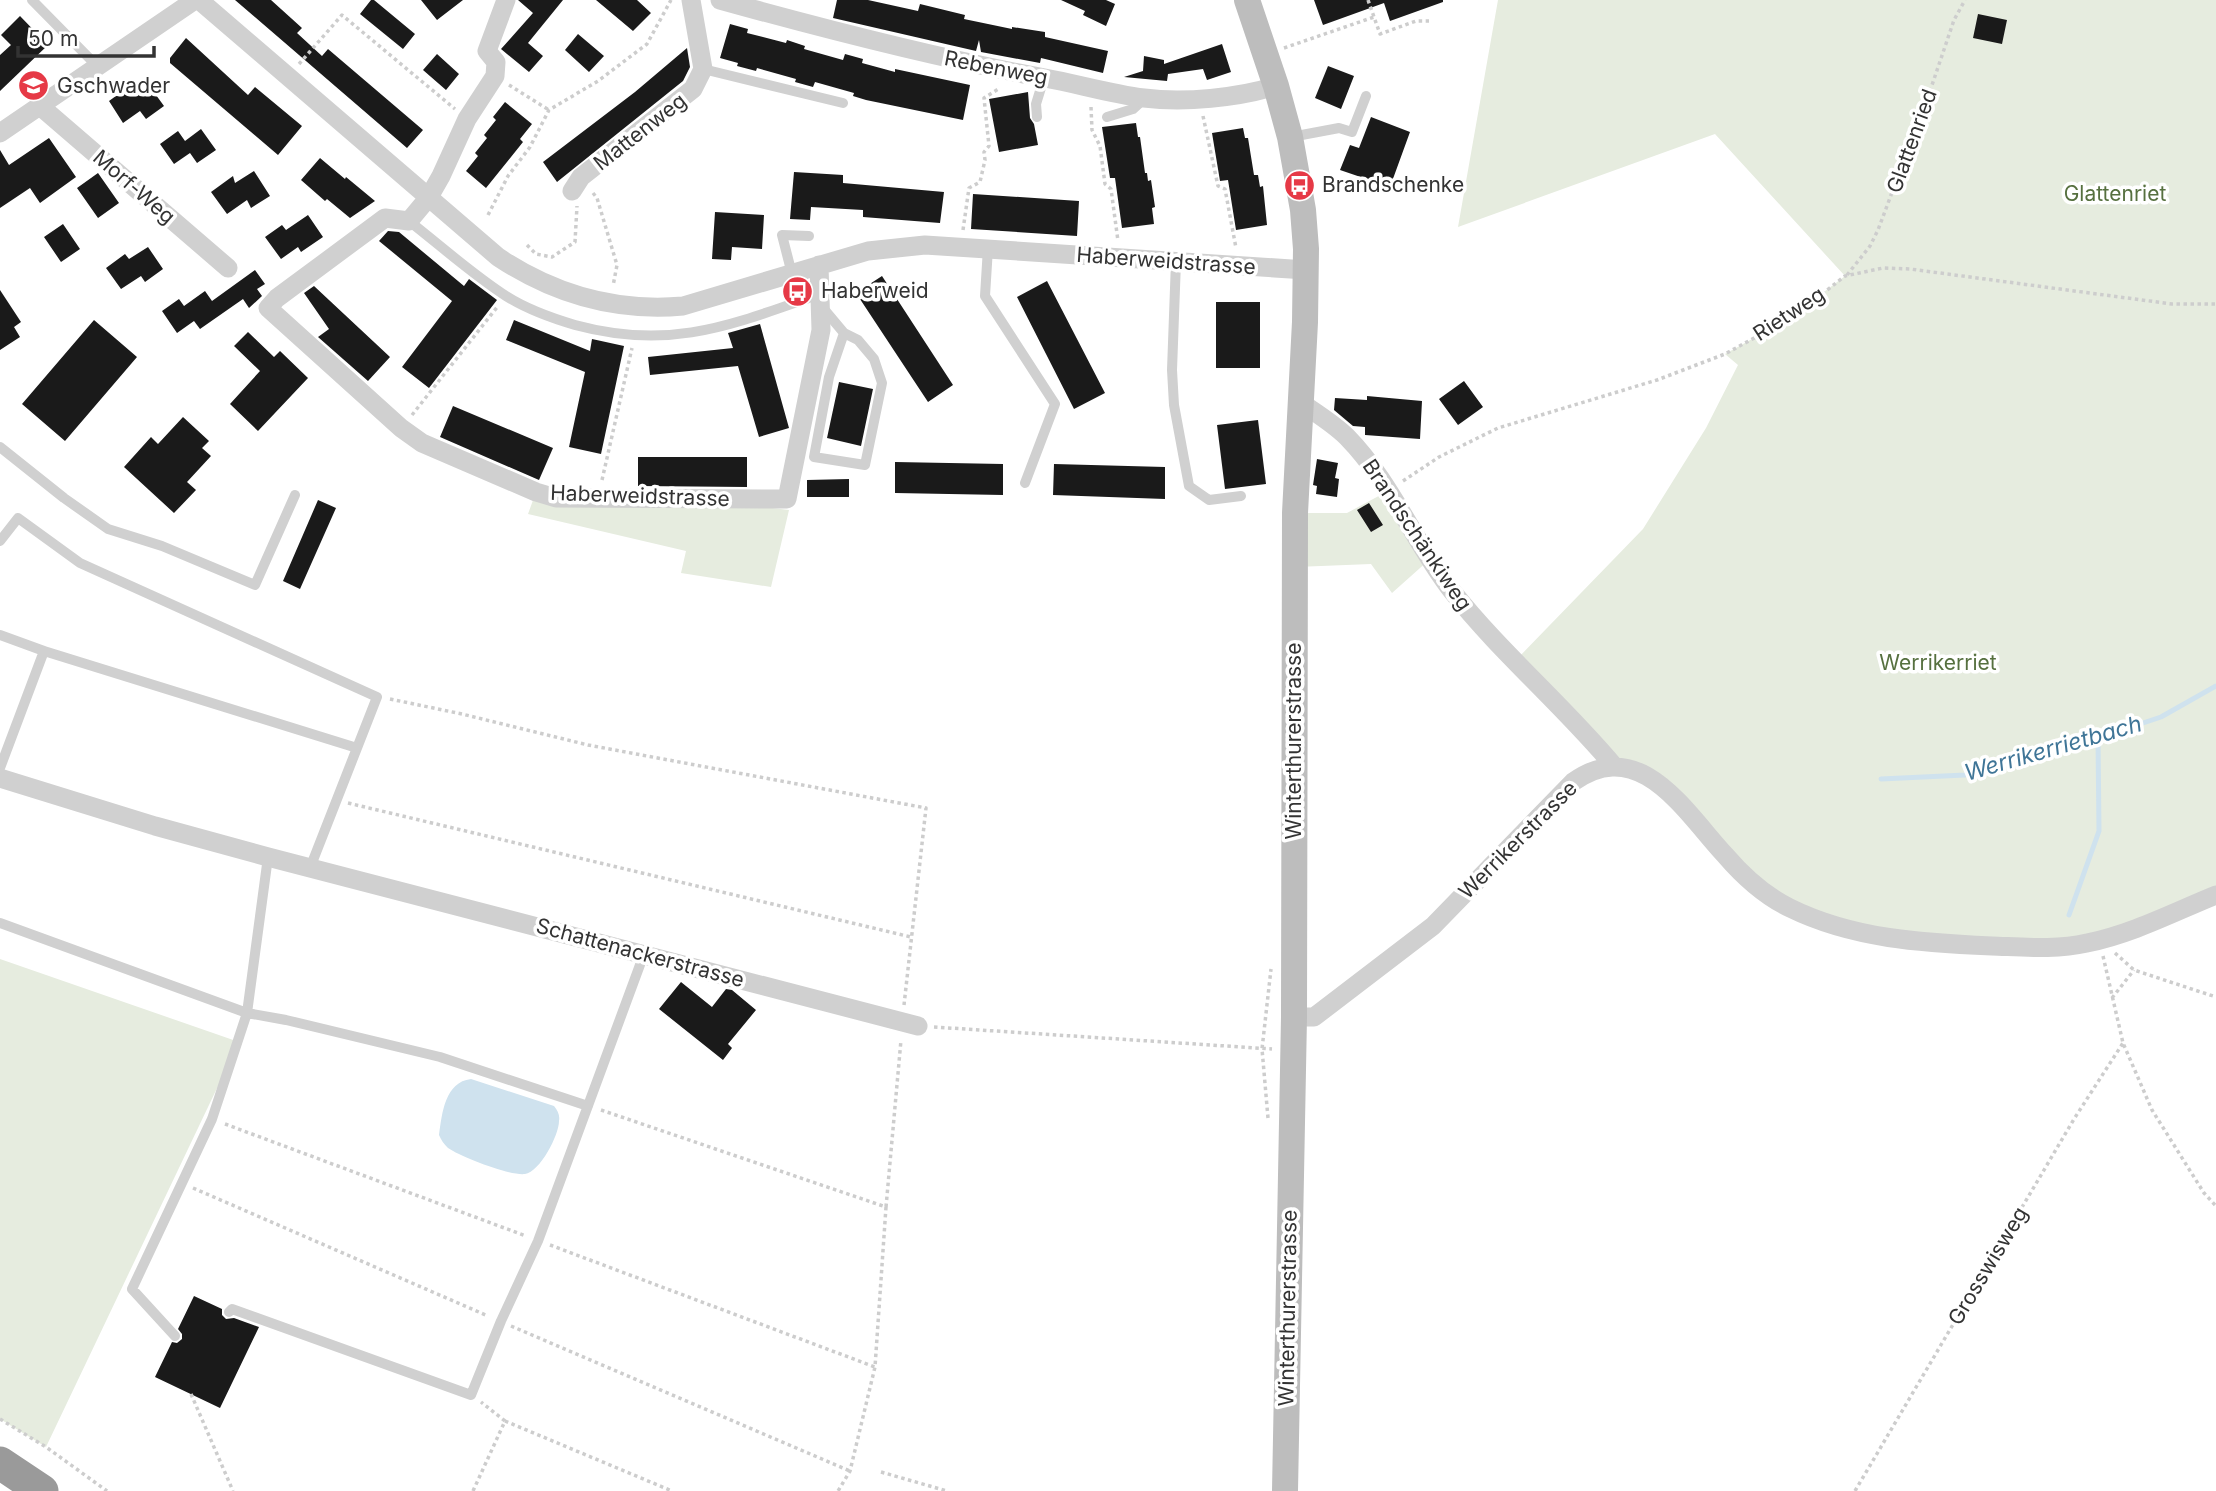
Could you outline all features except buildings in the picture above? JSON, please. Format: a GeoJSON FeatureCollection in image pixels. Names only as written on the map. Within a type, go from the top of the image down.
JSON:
{"type":"FeatureCollection","features":[{"type":"Feature","properties":{"kind":"highway"},"geometry":{"type":"LineString","coordinates":[[0,1463],[43,1491]]}},
{"type":"Feature","properties":{"kind":"main road","name":"Winterthurerstrasse"},"geometry":{"type":"LineString","coordinates":[[1247,0],[1290,137],[1303,210],[1306,270],[1295,513],[1294,1017],[1285,1491]]}},
{"type":"Feature","properties":{"kind":"street"},"geometry":{"type":"LineString","coordinates":[[0,133],[197,0]]}},
{"type":"Feature","properties":{"kind":"street","name":"Haberweidstrasse"},"geometry":{"type":"LineString","coordinates":[[197,0],[510,265],[577,297],[610,305],[654,308],[683,306],[868,251],[894,247],[988,248],[1306,270]]}},
{"type":"Feature","properties":{"kind":"street"},"geometry":{"type":"LineString","coordinates":[[409,221],[429,197],[467,119],[495,76],[496,62],[487,51],[506,0]]}},
{"type":"Feature","properties":{"kind":"street"},"geometry":{"type":"LineString","coordinates":[[691,0],[703,69]]}},
{"type":"Feature","properties":{"kind":"street","name":"Rebenweg"},"geometry":{"type":"LineString","coordinates":[[720,0],[1008,72],[1146,98],[1241,95],[1276,86]]}},
{"type":"Feature","properties":{"kind":"street","name":"Mattenweg"},"geometry":{"type":"LineString","coordinates":[[576,184],[677,104],[693,89],[703,69]]}},
{"type":"Feature","properties":{"kind":"street","name":"Morf-Weg"},"geometry":{"type":"LineString","coordinates":[[40,106],[228,268]]}},
{"type":"Feature","properties":{"kind":"street","name":"Haberweidstrasse"},"geometry":{"type":"LineString","coordinates":[[409,221],[385,218],[277,298],[268,308],[401,428],[422,443],[556,498],[787,499],[821,330],[819,265]]}},
{"type":"Feature","properties":{"kind":"street","name":"Brandschänkiweg"},"geometry":{"type":"LineString","coordinates":[[1300,402],[1345,435],[1366,459],[1430,560],[1460,600],[1614,766]]}},
{"type":"Feature","properties":{"kind":"street"},"geometry":{"type":"LineString","coordinates":[[1614,766],[1647,776],[1666,790],[1684,806],[1745,876],[1767,894],[1813,918],[1868,934],[1937,943],[2066,946],[2100,940],[2216,895]]}},
{"type":"Feature","properties":{"kind":"street","name":"Werrikerstrasse"},"geometry":{"type":"LineString","coordinates":[[1294,1017],[1314,1017],[1433,926],[1573,782],[1586,773],[1614,766]]}},
{"type":"Feature","properties":{"kind":"street","name":"Schattenackerstrasse"},"geometry":{"type":"LineString","coordinates":[[0,778],[155,826],[268,857],[910,1024]]}},
{"type":"Feature","properties":{"kind":"lane"},"geometry":{"type":"LineString","coordinates":[[32,0],[97,66]]}},
{"type":"Feature","properties":{"kind":"lane"},"geometry":{"type":"LineString","coordinates":[[703,69],[843,103]]}},
{"type":"Feature","properties":{"kind":"lane"},"geometry":{"type":"LineString","coordinates":[[1037,117],[1036,104],[1044,78]]}},
{"type":"Feature","properties":{"kind":"lane"},"geometry":{"type":"LineString","coordinates":[[1290,137],[1339,128],[1352,132],[1366,96]]}},
{"type":"Feature","properties":{"kind":"lane"},"geometry":{"type":"LineString","coordinates":[[1107,117],[1133,109],[1146,98]]}},
{"type":"Feature","properties":{"kind":"lane"},"geometry":{"type":"LineString","coordinates":[[409,221],[506,296],[548,318],[604,332],[635,336],[678,335],[732,325],[820,300],[844,333],[858,340],[874,359],[882,383],[865,465],[814,457],[829,377],[844,333]]}},
{"type":"Feature","properties":{"kind":"lane"},"geometry":{"type":"LineString","coordinates":[[792,274],[782,235],[809,236]]}},
{"type":"Feature","properties":{"kind":"lane"},"geometry":{"type":"LineString","coordinates":[[988,248],[985,296],[1055,404],[1025,483]]}},
{"type":"Feature","properties":{"kind":"lane"},"geometry":{"type":"LineString","coordinates":[[1176,261],[1172,370],[1174,405],[1189,486],[1209,500],[1241,496]]}},
{"type":"Feature","properties":{"kind":"lane"},"geometry":{"type":"LineString","coordinates":[[0,447],[108,529],[162,546],[255,585],[295,495]]}},
{"type":"Feature","properties":{"kind":"lane"},"geometry":{"type":"LineString","coordinates":[[0,541],[18,518],[80,563],[377,697],[310,868]]}},
{"type":"Feature","properties":{"kind":"lane"},"geometry":{"type":"LineString","coordinates":[[0,635],[357,748]]}},
{"type":"Feature","properties":{"kind":"lane"},"geometry":{"type":"LineString","coordinates":[[0,768],[44,651]]}},
{"type":"Feature","properties":{"kind":"lane"},"geometry":{"type":"LineString","coordinates":[[174,1336],[132,1289],[212,1119],[247,1013],[268,857]]}},
{"type":"Feature","properties":{"kind":"lane"},"geometry":{"type":"LineString","coordinates":[[0,923],[247,1013],[440,1057],[588,1106]]}},
{"type":"Feature","properties":{"kind":"lane"},"geometry":{"type":"LineString","coordinates":[[229,1312],[232,1309],[471,1395],[538,1241],[644,954]]}},
{"type":"Feature","properties":{"kind":"path"},"geometry":{"type":"LineString","coordinates":[[488,215],[508,176],[530,147],[549,110],[598,81],[647,44],[671,0]]}},
{"type":"Feature","properties":{"kind":"path"},"geometry":{"type":"LineString","coordinates":[[1368,0],[1380,34],[1416,21],[1429,21]]}},
{"type":"Feature","properties":{"kind":"path","name":"Glattenried"},"geometry":{"type":"LineString","coordinates":[[1845,276],[1870,246],[1882,221],[1954,20],[1965,0]]}},
{"type":"Feature","properties":{"kind":"path"},"geometry":{"type":"LineString","coordinates":[[289,76],[342,15],[467,119]]}},
{"type":"Feature","properties":{"kind":"path"},"geometry":{"type":"LineString","coordinates":[[1265,54],[1374,17]]}},
{"type":"Feature","properties":{"kind":"path"},"geometry":{"type":"LineString","coordinates":[[961,247],[969,188],[980,182],[984,152],[989,146],[984,98],[1007,83],[1008,72]]}},
{"type":"Feature","properties":{"kind":"path"},"geometry":{"type":"LineString","coordinates":[[495,76],[549,110]]}},
{"type":"Feature","properties":{"kind":"path"},"geometry":{"type":"LineString","coordinates":[[1094,88],[1090,112],[1092,130],[1100,146],[1105,184],[1111,189],[1121,257]]}},
{"type":"Feature","properties":{"kind":"path"},"geometry":{"type":"LineString","coordinates":[[1203,98],[1203,121],[1218,186],[1225,189],[1237,253]]}},
{"type":"Feature","properties":{"kind":"path"},"geometry":{"type":"LineString","coordinates":[[527,246],[536,254],[552,257],[576,242],[576,184]]}},
{"type":"Feature","properties":{"kind":"path"},"geometry":{"type":"LineString","coordinates":[[576,184],[597,198],[617,265],[610,305]]}},
{"type":"Feature","properties":{"kind":"path","name":"Rietweg"},"geometry":{"type":"LineString","coordinates":[[1388,491],[1439,457],[1498,428],[1657,380],[1725,354],[1767,331],[1845,276],[1869,270],[1897,268],[2172,304],[2216,304]]}},
{"type":"Feature","properties":{"kind":"path"},"geometry":{"type":"LineString","coordinates":[[401,428],[506,296]]}},
{"type":"Feature","properties":{"kind":"path"},"geometry":{"type":"LineString","coordinates":[[601,499],[602,473],[635,336]]}},
{"type":"Feature","properties":{"kind":"path"},"geometry":{"type":"LineString","coordinates":[[377,697],[462,714],[588,745],[926,808],[911,937],[910,1024],[886,1207],[875,1367],[850,1471],[838,1491]]}},
{"type":"Feature","properties":{"kind":"path"},"geometry":{"type":"LineString","coordinates":[[337,800],[911,937]]}},
{"type":"Feature","properties":{"kind":"path"},"geometry":{"type":"LineString","coordinates":[[2100,940],[2134,970],[2216,997]]}},
{"type":"Feature","properties":{"kind":"path"},"geometry":{"type":"LineString","coordinates":[[2100,940],[2123,1042],[2152,1110],[2204,1193],[2216,1206]]}},
{"type":"Feature","properties":{"kind":"path"},"geometry":{"type":"LineString","coordinates":[[2112,998],[2134,970]]}},
{"type":"Feature","properties":{"kind":"path"},"geometry":{"type":"LineString","coordinates":[[910,1024],[1293,1050]]}},
{"type":"Feature","properties":{"kind":"path","name":"Grosswisweg"},"geometry":{"type":"LineString","coordinates":[[1855,1491],[2074,1119],[2123,1042]]}},
{"type":"Feature","properties":{"kind":"path"},"geometry":{"type":"LineString","coordinates":[[588,1106],[886,1207]]}},
{"type":"Feature","properties":{"kind":"path"},"geometry":{"type":"LineString","coordinates":[[212,1119],[875,1367]]}},
{"type":"Feature","properties":{"kind":"path"},"geometry":{"type":"LineString","coordinates":[[182,1183],[850,1471]]}},
{"type":"Feature","properties":{"kind":"path"},"geometry":{"type":"LineString","coordinates":[[191,1394],[233,1491]]}},
{"type":"Feature","properties":{"kind":"path"},"geometry":{"type":"LineString","coordinates":[[471,1395],[505,1421],[672,1491]]}},
{"type":"Feature","properties":{"kind":"path"},"geometry":{"type":"LineString","coordinates":[[0,1419],[46,1447],[107,1491]]}},
{"type":"Feature","properties":{"kind":"path"},"geometry":{"type":"LineString","coordinates":[[473,1491],[505,1421]]}},
{"type":"Feature","properties":{"kind":"path"},"geometry":{"type":"LineString","coordinates":[[881,1472],[947,1491]]}},
{"type":"Feature","properties":{"kind":"green space","name":"Werrikerriet"},"geometry":{"type":"Polygon","coordinates":[[[1498,0],[2216,0],[2216,895],[2100,940],[1937,943],[1788,907],[1631,769],[1515,661],[1643,529],[1706,428],[1738,365],[1725,354],[1787,318],[1845,276],[1715,134],[1458,227],[1498,0]]]}},
{"type":"Feature","properties":{"kind":"green space"},"geometry":{"type":"Polygon","coordinates":[[[1388,491],[1429,560],[1392,593],[1371,564],[1296,567],[1295,513],[1347,513],[1388,491]]]}},
{"type":"Feature","properties":{"kind":"green space"},"geometry":{"type":"Polygon","coordinates":[[[536,492],[696,499],[789,510],[771,587],[681,573],[686,551],[528,514],[536,492]]]}},
{"type":"Feature","properties":{"kind":"green space"},"geometry":{"type":"Polygon","coordinates":[[[0,959],[239,1042],[46,1447],[0,1419],[0,959]]]}},
{"type":"Feature","properties":{"kind":"water"},"geometry":{"type":"Polygon","coordinates":[[[471,1079],[554,1106],[557,1110],[559,1119],[556,1135],[548,1152],[531,1172],[518,1174],[486,1165],[454,1152],[442,1140],[439,1135],[446,1100],[455,1086],[471,1079]]]}},
{"type":"Feature","properties":{"kind":"waterway","name":"Werrikerrietbach"},"geometry":{"type":"LineString","coordinates":[[1881,779],[1965,775],[2098,738],[2161,717],[2216,686]]}},
{"type":"Feature","properties":{"kind":"waterway"},"geometry":{"type":"LineString","coordinates":[[2069,915],[2099,831],[2098,738]]}},
{"type":"Feature","properties":{"kind":"place","name":"Gschwader"},"geometry":{"type":"Point","coordinates":[34,86]}},
{"type":"Feature","properties":{"kind":"place","name":"Brandschenke"},"geometry":{"type":"Point","coordinates":[1299,185]}},
{"type":"Feature","properties":{"kind":"place","name":"Haberweid"},"geometry":{"type":"Point","coordinates":[798,291]}},
{"type":"Feature","properties":{"kind":"park label","name":"Glattenriet"},"geometry":{"type":"Point","coordinates":[2115,194]}}]}
